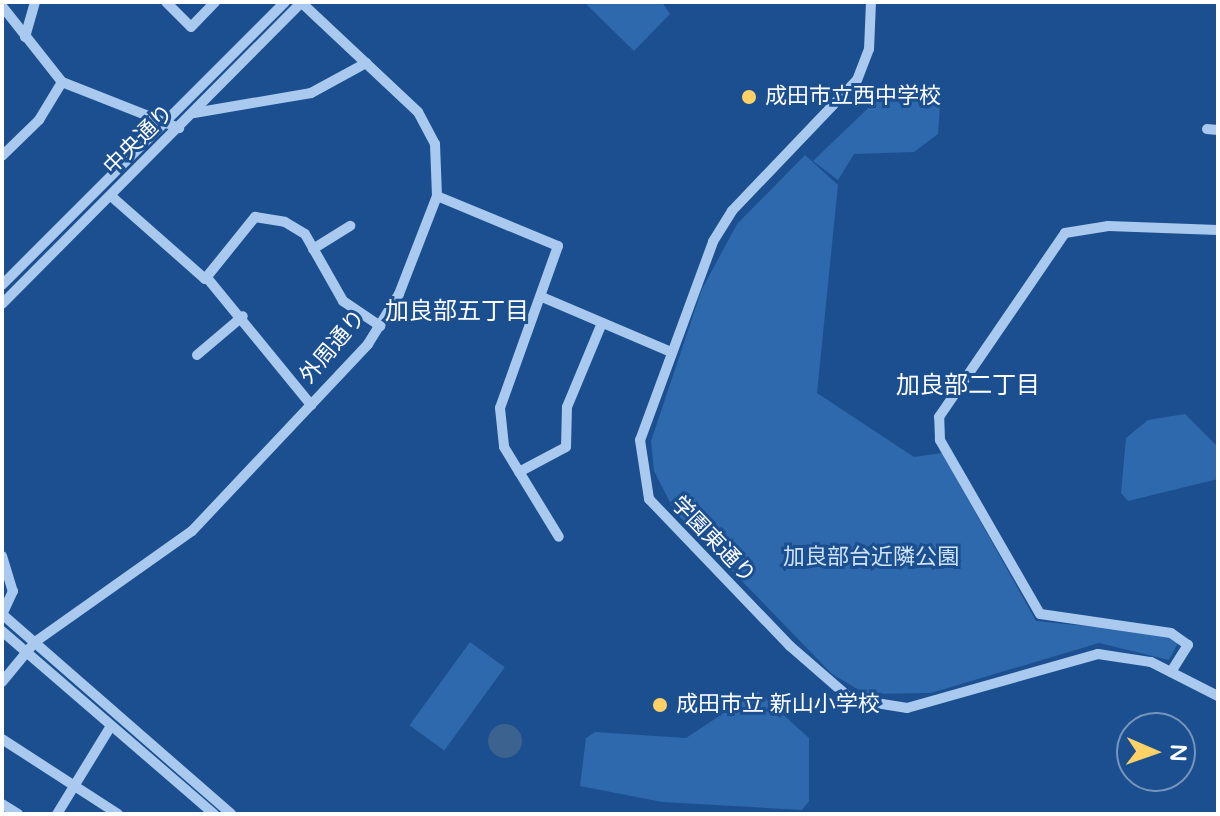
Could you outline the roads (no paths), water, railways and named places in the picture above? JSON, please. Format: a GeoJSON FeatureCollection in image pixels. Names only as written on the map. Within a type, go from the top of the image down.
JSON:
{"type":"FeatureCollection","features":[{"type":"Feature","properties":{"kind":"street"},"geometry":{"type":"LineString","coordinates":[[25,37],[35,2]]}},
{"type":"Feature","properties":{"kind":"street"},"geometry":{"type":"LineString","coordinates":[[166,2],[191,27],[215,2]]}},
{"type":"Feature","properties":{"kind":"street","name":"中央通り"},"geometry":{"type":"LineString","coordinates":[[2,285],[285,2]]}},
{"type":"Feature","properties":{"kind":"street","name":"中央通り"},"geometry":{"type":"LineString","coordinates":[[2,304],[302,2]]}},
{"type":"Feature","properties":{"kind":"street","name":"外周通り"},"geometry":{"type":"LineString","coordinates":[[2,682],[35,642],[192,531],[311,405],[380,326],[437,196],[439,159],[429,129],[302,2]]}},
{"type":"Feature","properties":{"kind":"street","name":"学園東通り"},"geometry":{"type":"LineString","coordinates":[[871,2],[869,49],[857,80],[721,226],[640,440],[649,499],[837,692],[907,708],[1082,654],[1127,656],[1171,672],[1218,696]]}},
{"type":"Feature","properties":{"kind":"street"},"geometry":{"type":"LineString","coordinates":[[4,13],[62,82],[166,119],[179,128]]}},
{"type":"Feature","properties":{"kind":"street"},"geometry":{"type":"LineString","coordinates":[[194,113],[311,93],[366,63]]}},
{"type":"Feature","properties":{"kind":"street"},"geometry":{"type":"LineString","coordinates":[[2,156],[39,120],[62,82]]}},
{"type":"Feature","properties":{"kind":"street"},"geometry":{"type":"LineString","coordinates":[[111,196],[208,279],[243,316],[311,405]]}},
{"type":"Feature","properties":{"kind":"street"},"geometry":{"type":"LineString","coordinates":[[437,196],[555,240],[559,251],[501,399],[504,447],[559,537]]}},
{"type":"Feature","properties":{"kind":"street"},"geometry":{"type":"LineString","coordinates":[[208,279],[261,214],[305,234],[343,301],[380,326]]}},
{"type":"Feature","properties":{"kind":"street"},"geometry":{"type":"LineString","coordinates":[[313,249],[350,226]]}},
{"type":"Feature","properties":{"kind":"street"},"geometry":{"type":"LineString","coordinates":[[1171,672],[1188,645],[1171,633],[1040,614],[940,440],[939,417],[1065,233],[1097,226],[1218,230]]}},
{"type":"Feature","properties":{"kind":"street"},"geometry":{"type":"LineString","coordinates":[[542,297],[671,352]]}},
{"type":"Feature","properties":{"kind":"street"},"geometry":{"type":"LineString","coordinates":[[197,355],[243,316]]}},
{"type":"Feature","properties":{"kind":"street"},"geometry":{"type":"LineString","coordinates":[[519,472],[566,447],[567,407],[602,323]]}},
{"type":"Feature","properties":{"kind":"street"},"geometry":{"type":"LineString","coordinates":[[2,556],[13,591],[2,614],[205,806],[231,814]]}},
{"type":"Feature","properties":{"kind":"street"},"geometry":{"type":"LineString","coordinates":[[2,631],[214,814]]}},
{"type":"Feature","properties":{"kind":"street"},"geometry":{"type":"LineString","coordinates":[[57,814],[111,726]]}},
{"type":"Feature","properties":{"kind":"street"},"geometry":{"type":"LineString","coordinates":[[2,739],[118,814]]}},
{"type":"Feature","properties":{"kind":"street"},"geometry":{"type":"LineString","coordinates":[[2,804],[18,814]]}},
{"type":"Feature","properties":{"kind":"place","name":"成田市立西中学校"},"geometry":{"type":"Point","coordinates":[749,97]}},
{"type":"Feature","properties":{"kind":"place","name":"成田市立 新山小学校"},"geometry":{"type":"Point","coordinates":[660,705]}},
{"type":"Feature","properties":{"kind":"district","name":"加良部五丁目"},"geometry":{"type":"Point","coordinates":[457,312]}},
{"type":"Feature","properties":{"kind":"district","name":"加良部二丁目"},"geometry":{"type":"Point","coordinates":[968,386]}},
{"type":"Feature","properties":{"kind":"park label","name":"加良部台近隣公園"},"geometry":{"type":"Point","coordinates":[871,558]}}]}
